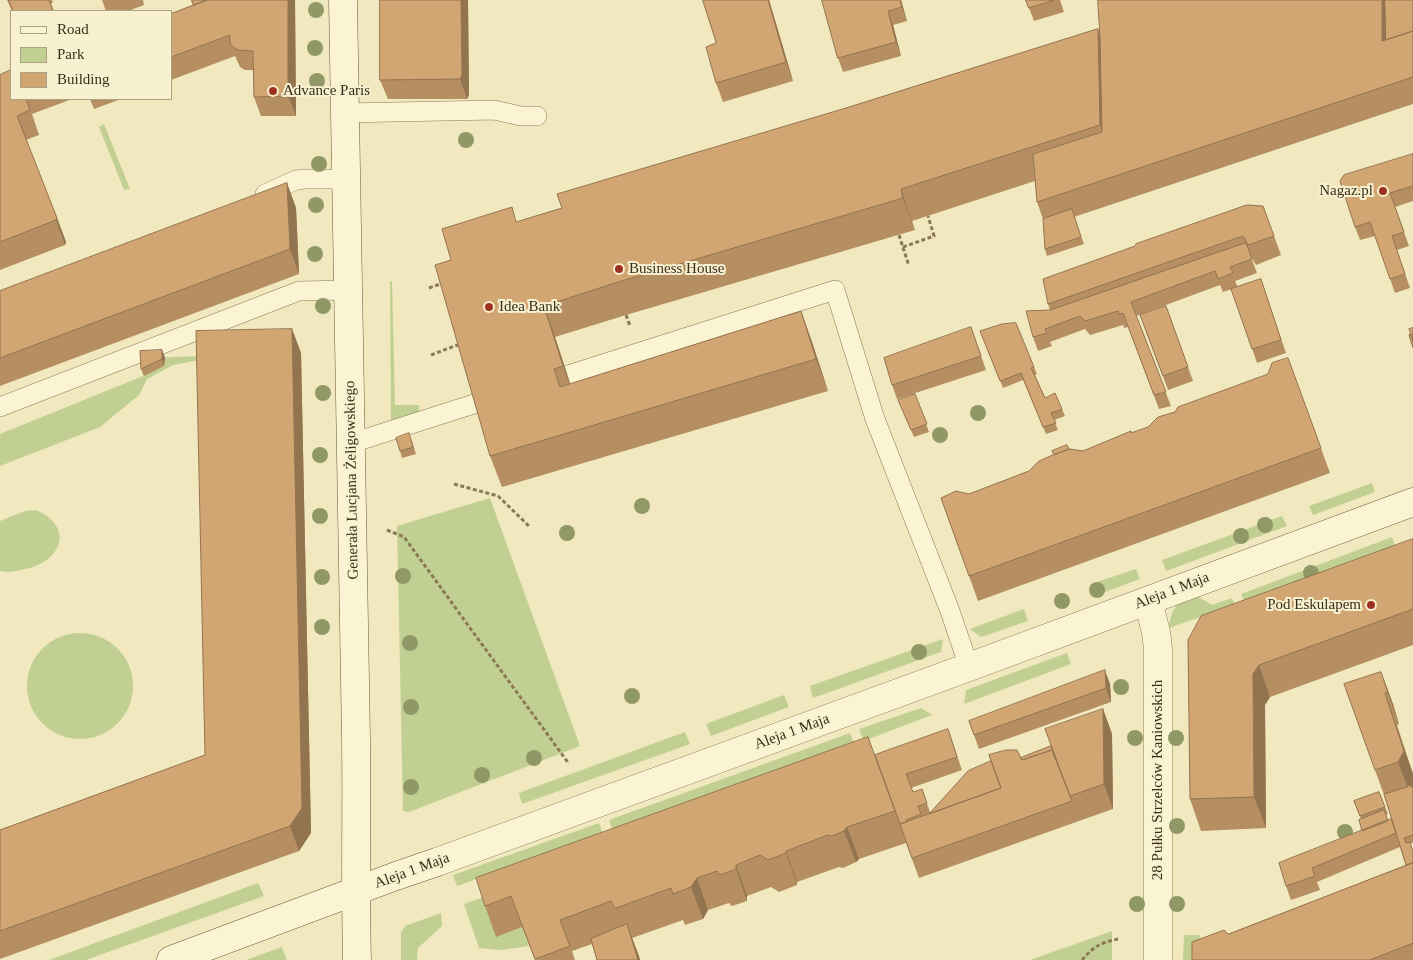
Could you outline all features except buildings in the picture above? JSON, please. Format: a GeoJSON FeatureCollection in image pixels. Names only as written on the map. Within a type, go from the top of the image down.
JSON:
{"type":"FeatureCollection","features":[{"type":"Feature","properties":{"kind":"street","name":"Generała Lucjana Żeligowskiego"},"geometry":{"type":"LineString","coordinates":[[343,0],[350,290],[357,799],[357,960]]}},
{"type":"Feature","properties":{"kind":"street","name":"Aleja 1 Maja"},"geometry":{"type":"LineString","coordinates":[[171,960],[1413,502]]}},
{"type":"Feature","properties":{"kind":"street","name":"28 Pułku Strzelców Kaniowskich"},"geometry":{"type":"LineString","coordinates":[[1148,601],[1156,632],[1158,649],[1158,960]]}},
{"type":"Feature","properties":{"kind":"lane"},"geometry":{"type":"LineString","coordinates":[[346,113],[494,110],[520,116],[537,116]]}},
{"type":"Feature","properties":{"kind":"lane"},"geometry":{"type":"LineString","coordinates":[[248,200],[296,180],[347,179]]}},
{"type":"Feature","properties":{"kind":"lane"},"geometry":{"type":"LineString","coordinates":[[0,407],[299,291],[350,290]]}},
{"type":"Feature","properties":{"kind":"lane"},"geometry":{"type":"LineString","coordinates":[[568,374],[835,290],[875,419],[950,610],[969,667]]}},
{"type":"Feature","properties":{"kind":"lane"},"geometry":{"type":"LineString","coordinates":[[352,444],[477,403]]}},
{"type":"Feature","properties":{"kind":"path"},"geometry":{"type":"LineString","coordinates":[[903,247],[934,236],[928,216]]}},
{"type":"Feature","properties":{"kind":"path"},"geometry":{"type":"LineString","coordinates":[[899,234],[909,266]]}},
{"type":"Feature","properties":{"kind":"path"},"geometry":{"type":"LineString","coordinates":[[429,288],[444,282]]}},
{"type":"Feature","properties":{"kind":"path"},"geometry":{"type":"LineString","coordinates":[[431,355],[460,344]]}},
{"type":"Feature","properties":{"kind":"path"},"geometry":{"type":"LineString","coordinates":[[454,484],[498,496],[530,528]]}},
{"type":"Feature","properties":{"kind":"path"},"geometry":{"type":"LineString","coordinates":[[387,530],[404,538],[569,764]]}},
{"type":"Feature","properties":{"kind":"path"},"geometry":{"type":"LineString","coordinates":[[1082,960],[1092,949],[1102,943],[1118,939]]}},
{"type":"Feature","properties":{"kind":"green space"},"geometry":{"type":"Polygon","coordinates":[[[104,124],[130,189],[124,190],[99,127],[104,124]]]}},
{"type":"Feature","properties":{"kind":"green space"},"geometry":{"type":"Polygon","coordinates":[[[390,281],[392,281],[395,405],[419,405],[419,411],[415,416],[391,422],[390,281]]]}},
{"type":"Feature","properties":{"kind":"green space"},"geometry":{"type":"Polygon","coordinates":[[[205,356],[205,359],[173,365],[147,379],[139,395],[100,427],[0,466],[0,434],[143,376],[143,358],[205,356]]]}},
{"type":"Feature","properties":{"kind":"green space"},"geometry":{"type":"Polygon","coordinates":[[[1372,483],[1375,492],[1313,515],[1309,506],[1372,483]]]}},
{"type":"Feature","properties":{"kind":"green space"},"geometry":{"type":"Polygon","coordinates":[[[490,498],[580,746],[409,812],[403,811],[397,526],[490,498]]]}},
{"type":"Feature","properties":{"kind":"green space"},"geometry":{"type":"Polygon","coordinates":[[[35,510],[49,518],[58,530],[59,544],[55,551],[45,561],[33,567],[12,572],[0,571],[0,521],[25,511],[35,510]]]}},
{"type":"Feature","properties":{"kind":"green space"},"geometry":{"type":"Polygon","coordinates":[[[1282,516],[1287,526],[1166,571],[1162,560],[1282,516]]]}},
{"type":"Feature","properties":{"kind":"green space"},"geometry":{"type":"Polygon","coordinates":[[[1392,537],[1395,546],[1244,601],[1241,594],[1392,537]]]}},
{"type":"Feature","properties":{"kind":"green space"},"geometry":{"type":"Polygon","coordinates":[[[1136,569],[1140,579],[1094,596],[1091,584],[1136,569]]]}},
{"type":"Feature","properties":{"kind":"green space"},"geometry":{"type":"Polygon","coordinates":[[[1195,595],[1212,605],[1232,598],[1235,605],[1169,628],[1171,615],[1179,603],[1195,595]]]}},
{"type":"Feature","properties":{"kind":"green space"},"geometry":{"type":"Polygon","coordinates":[[[1024,609],[1028,621],[981,637],[970,629],[1024,609]]]}},
{"type":"Feature","properties":{"kind":"green space"},"geometry":{"type":"Polygon","coordinates":[[[80,633],[100,637],[118,648],[129,666],[133,686],[129,706],[118,724],[100,735],[80,739],[60,735],[42,724],[31,706],[27,686],[31,666],[42,648],[60,637],[80,633]]]}},
{"type":"Feature","properties":{"kind":"green space"},"geometry":{"type":"Polygon","coordinates":[[[943,639],[941,652],[813,698],[810,686],[943,639]]]}},
{"type":"Feature","properties":{"kind":"green space"},"geometry":{"type":"Polygon","coordinates":[[[1067,653],[1071,664],[964,704],[966,690],[1067,653]]]}},
{"type":"Feature","properties":{"kind":"green space"},"geometry":{"type":"Polygon","coordinates":[[[784,695],[789,707],[711,736],[706,724],[784,695]]]}},
{"type":"Feature","properties":{"kind":"green space"},"geometry":{"type":"Polygon","coordinates":[[[921,708],[932,715],[864,741],[859,729],[921,708]]]}},
{"type":"Feature","properties":{"kind":"green space"},"geometry":{"type":"Polygon","coordinates":[[[949,731],[953,743],[496,937],[522,927],[529,946],[501,950],[479,948],[464,904],[949,731]]]}},
{"type":"Feature","properties":{"kind":"green space"},"geometry":{"type":"Polygon","coordinates":[[[685,732],[690,744],[522,804],[519,793],[685,732]]]}},
{"type":"Feature","properties":{"kind":"green space"},"geometry":{"type":"Polygon","coordinates":[[[850,733],[854,743],[613,831],[609,820],[850,733]]]}},
{"type":"Feature","properties":{"kind":"green space"},"geometry":{"type":"Polygon","coordinates":[[[599,823],[603,834],[457,886],[453,875],[599,823]]]}},
{"type":"Feature","properties":{"kind":"green space"},"geometry":{"type":"Polygon","coordinates":[[[258,883],[264,896],[86,960],[49,960],[258,883]]]}},
{"type":"Feature","properties":{"kind":"green space"},"geometry":{"type":"Polygon","coordinates":[[[441,913],[442,926],[418,948],[417,960],[401,960],[401,933],[405,926],[441,913]]]}},
{"type":"Feature","properties":{"kind":"green space"},"geometry":{"type":"Polygon","coordinates":[[[1112,931],[1112,960],[1030,960],[1112,931]]]}},
{"type":"Feature","properties":{"kind":"green space"},"geometry":{"type":"Polygon","coordinates":[[[1184,935],[1200,935],[1199,960],[1183,960],[1184,935]]]}},
{"type":"Feature","properties":{"kind":"green space"},"geometry":{"type":"Polygon","coordinates":[[[282,947],[287,960],[246,960],[282,947]]]}},
{"type":"Feature","properties":{"kind":"place","name":"Advance Paris"},"geometry":{"type":"Point","coordinates":[273,91]}},
{"type":"Feature","properties":{"kind":"place","name":"Nagaz.pl"},"geometry":{"type":"Point","coordinates":[1383,191]}},
{"type":"Feature","properties":{"kind":"place","name":"Business House"},"geometry":{"type":"Point","coordinates":[619,269]}},
{"type":"Feature","properties":{"kind":"place","name":"Idea Bank"},"geometry":{"type":"Point","coordinates":[489,307]}},
{"type":"Feature","properties":{"kind":"place","name":"Pod Eskulapem"},"geometry":{"type":"Point","coordinates":[1371,605]}}]}
